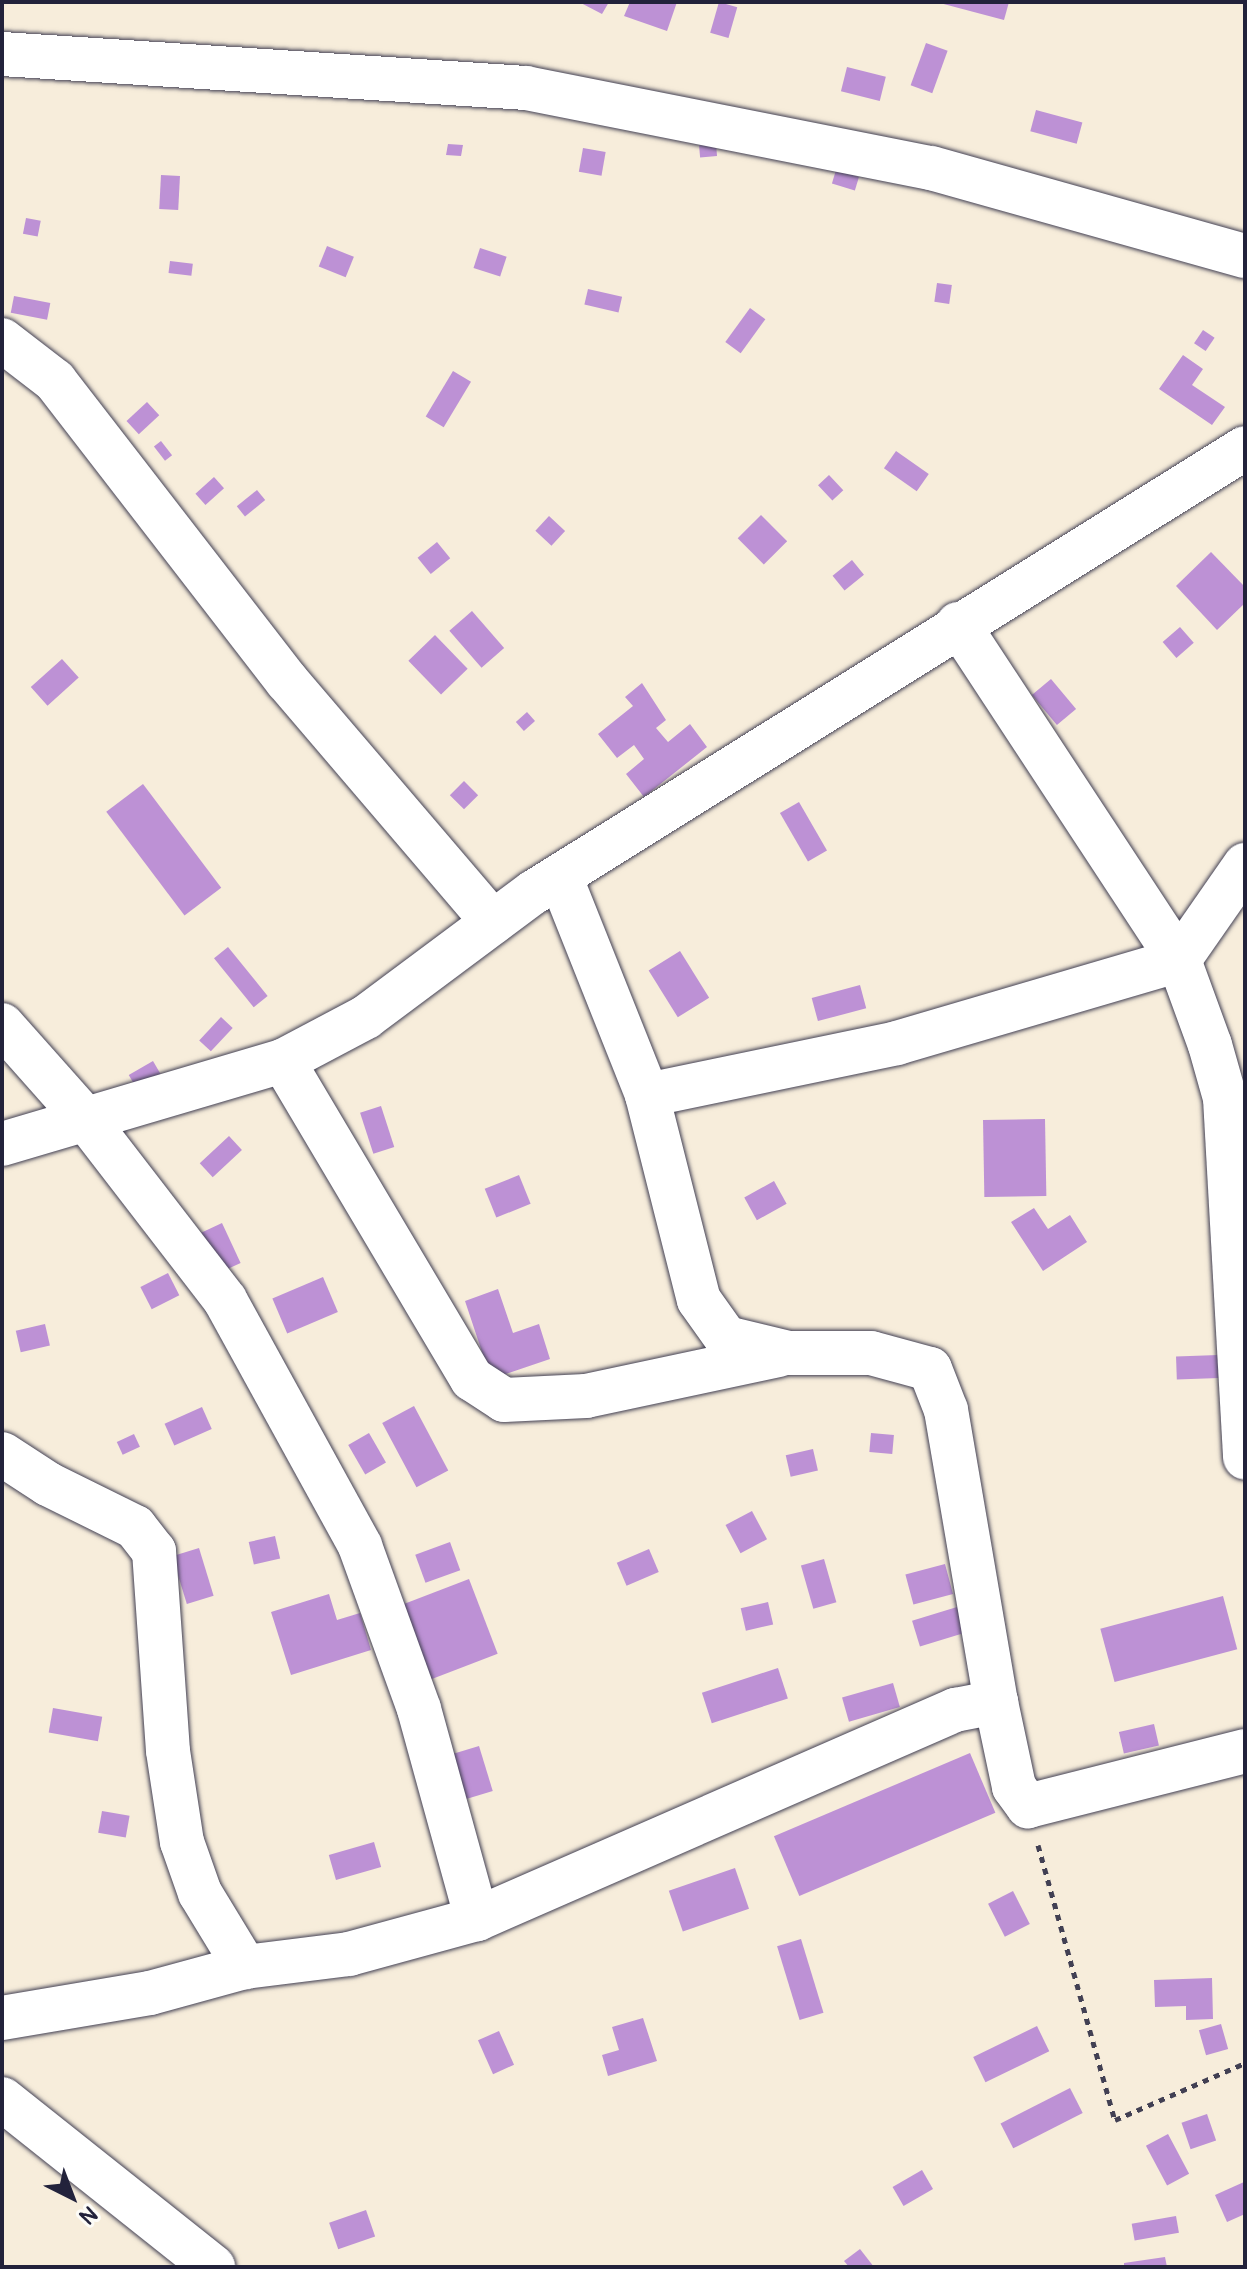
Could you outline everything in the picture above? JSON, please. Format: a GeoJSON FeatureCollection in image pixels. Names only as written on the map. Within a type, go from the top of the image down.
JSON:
{"type":"FeatureCollection","features":[{"type":"Feature","properties":{"kind":"street"},"geometry":{"type":"LineString","coordinates":[[2,54],[526,88],[931,168],[1245,256]]}},
{"type":"Feature","properties":{"kind":"street"},"geometry":{"type":"LineString","coordinates":[[2,340],[55,381],[287,681],[493,922]]}},
{"type":"Feature","properties":{"kind":"street"},"geometry":{"type":"LineString","coordinates":[[2,1144],[88,1122],[283,1061],[366,1017],[560,876],[958,624],[1239,458]]}},
{"type":"Feature","properties":{"kind":"street"},"geometry":{"type":"LineString","coordinates":[[958,624],[1179,960],[1225,1098],[1245,1457]]}},
{"type":"Feature","properties":{"kind":"street"},"geometry":{"type":"LineString","coordinates":[[647,1095],[897,1043],[1179,960],[1245,865]]}},
{"type":"Feature","properties":{"kind":"street"},"geometry":{"type":"LineString","coordinates":[[560,876],[647,1095],[699,1300],[726,1338],[789,1353]]}},
{"type":"Feature","properties":{"kind":"street"},"geometry":{"type":"LineString","coordinates":[[2,1025],[88,1122],[225,1300],[360,1546],[419,1709],[477,1919]]}},
{"type":"Feature","properties":{"kind":"street"},"geometry":{"type":"LineString","coordinates":[[283,1061],[472,1379],[504,1400],[586,1396],[789,1353],[871,1353],[930,1369],[946,1410],[996,1702],[1014,1787],[1028,1806],[1245,1751]]}},
{"type":"Feature","properties":{"kind":"street"},"geometry":{"type":"LineString","coordinates":[[2,1454],[48,1484],[135,1527],[154,1551],[168,1751],[182,1842],[200,1893],[245,1967]]}},
{"type":"Feature","properties":{"kind":"street"},"geometry":{"type":"LineString","coordinates":[[2,2018],[150,1993],[245,1967],[349,1954],[477,1919],[955,1710],[996,1702]]}},
{"type":"Feature","properties":{"kind":"street"},"geometry":{"type":"LineString","coordinates":[[2,2099],[213,2267]]}},
{"type":"Feature","properties":{"kind":"path"},"geometry":{"type":"LineString","coordinates":[[1028,1806],[1115,2120],[1245,2063]]}},
{"type":"Feature","properties":{"kind":"building"},"geometry":{"type":"Polygon","coordinates":[[[579,2],[609,2],[602,14],[579,2]]]}},
{"type":"Feature","properties":{"kind":"building"},"geometry":{"type":"Polygon","coordinates":[[[630,2],[677,2],[667,31],[624,16],[630,2]]]}},
{"type":"Feature","properties":{"kind":"building"},"geometry":{"type":"Polygon","coordinates":[[[719,2],[737,7],[728,38],[710,33],[719,2]]]}},
{"type":"Feature","properties":{"kind":"building"},"geometry":{"type":"Polygon","coordinates":[[[936,2],[1009,2],[1004,20],[936,2]]]}},
{"type":"Feature","properties":{"kind":"building"},"geometry":{"type":"Polygon","coordinates":[[[926,43],[948,51],[932,93],[911,85],[926,43]]]}},
{"type":"Feature","properties":{"kind":"building"},"geometry":{"type":"Polygon","coordinates":[[[847,67],[886,77],[880,101],[841,91],[847,67]]]}},
{"type":"Feature","properties":{"kind":"building"},"geometry":{"type":"Polygon","coordinates":[[[1036,110],[1082,122],[1077,144],[1030,131],[1036,110]]]}},
{"type":"Feature","properties":{"kind":"building"},"geometry":{"type":"Polygon","coordinates":[[[448,144],[463,145],[461,156],[446,155],[448,144]]]}},
{"type":"Feature","properties":{"kind":"building"},"geometry":{"type":"Polygon","coordinates":[[[716,144],[717,156],[700,157],[699,145],[716,144]]]}},
{"type":"Feature","properties":{"kind":"building"},"geometry":{"type":"Polygon","coordinates":[[[583,148],[606,152],[601,176],[579,172],[583,148]]]}},
{"type":"Feature","properties":{"kind":"building"},"geometry":{"type":"Polygon","coordinates":[[[836,170],[859,177],[855,190],[832,183],[836,170]]]}},
{"type":"Feature","properties":{"kind":"building"},"geometry":{"type":"Polygon","coordinates":[[[161,175],[180,176],[178,210],[159,209],[161,175]]]}},
{"type":"Feature","properties":{"kind":"building"},"geometry":{"type":"Polygon","coordinates":[[[26,218],[41,221],[38,237],[23,234],[26,218]]]}},
{"type":"Feature","properties":{"kind":"building"},"geometry":{"type":"Polygon","coordinates":[[[327,246],[354,257],[346,277],[319,266],[327,246]]]}},
{"type":"Feature","properties":{"kind":"building"},"geometry":{"type":"Polygon","coordinates":[[[480,248],[507,257],[500,277],[474,268],[480,248]]]}},
{"type":"Feature","properties":{"kind":"building"},"geometry":{"type":"Polygon","coordinates":[[[170,261],[193,264],[191,276],[169,273],[170,261]]]}},
{"type":"Feature","properties":{"kind":"building"},"geometry":{"type":"Polygon","coordinates":[[[937,283],[952,285],[949,304],[934,302],[937,283]]]}},
{"type":"Feature","properties":{"kind":"building"},"geometry":{"type":"Polygon","coordinates":[[[588,289],[622,297],[619,312],[584,305],[588,289]]]}},
{"type":"Feature","properties":{"kind":"building"},"geometry":{"type":"Polygon","coordinates":[[[14,296],[50,303],[47,320],[11,313],[14,296]]]}},
{"type":"Feature","properties":{"kind":"building"},"geometry":{"type":"Polygon","coordinates":[[[750,308],[765,319],[741,353],[725,342],[750,308]]]}},
{"type":"Feature","properties":{"kind":"building"},"geometry":{"type":"Polygon","coordinates":[[[1203,330],[1215,338],[1206,351],[1194,343],[1203,330]]]}},
{"type":"Feature","properties":{"kind":"building"},"geometry":{"type":"Polygon","coordinates":[[[1183,355],[1203,369],[1192,385],[1225,407],[1212,425],[1159,389],[1183,355]]]}},
{"type":"Feature","properties":{"kind":"building"},"geometry":{"type":"Polygon","coordinates":[[[453,371],[471,382],[444,427],[426,416],[453,371]]]}},
{"type":"Feature","properties":{"kind":"building"},"geometry":{"type":"Polygon","coordinates":[[[147,402],[159,415],[139,434],[127,421],[147,402]]]}},
{"type":"Feature","properties":{"kind":"building"},"geometry":{"type":"Polygon","coordinates":[[[161,441],[172,455],[165,461],[154,447],[161,441]]]}},
{"type":"Feature","properties":{"kind":"building"},"geometry":{"type":"Polygon","coordinates":[[[896,451],[929,474],[917,491],[884,468],[896,451]]]}},
{"type":"Feature","properties":{"kind":"building"},"geometry":{"type":"Polygon","coordinates":[[[829,475],[843,490],[832,501],[818,485],[829,475]]]}},
{"type":"Feature","properties":{"kind":"building"},"geometry":{"type":"Polygon","coordinates":[[[214,477],[224,488],[205,505],[195,494],[214,477]]]}},
{"type":"Feature","properties":{"kind":"building"},"geometry":{"type":"Polygon","coordinates":[[[257,490],[265,500],[245,516],[237,506],[257,490]]]}},
{"type":"Feature","properties":{"kind":"building"},"geometry":{"type":"Polygon","coordinates":[[[761,515],[787,541],[764,564],[738,538],[761,515]]]}},
{"type":"Feature","properties":{"kind":"building"},"geometry":{"type":"Polygon","coordinates":[[[549,516],[565,531],[551,546],[535,531],[549,516]]]}},
{"type":"Feature","properties":{"kind":"building"},"geometry":{"type":"Polygon","coordinates":[[[437,542],[450,558],[431,574],[418,558],[437,542]]]}},
{"type":"Feature","properties":{"kind":"building"},"geometry":{"type":"Polygon","coordinates":[[[1211,552],[1245,587],[1245,603],[1217,630],[1176,586],[1211,552]]]}},
{"type":"Feature","properties":{"kind":"building"},"geometry":{"type":"Polygon","coordinates":[[[852,560],[864,575],[845,590],[833,576],[852,560]]]}},
{"type":"Feature","properties":{"kind":"building"},"geometry":{"type":"Polygon","coordinates":[[[472,611],[504,648],[482,668],[449,631],[472,611]]]}},
{"type":"Feature","properties":{"kind":"building"},"geometry":{"type":"Polygon","coordinates":[[[1180,627],[1194,643],[1176,658],[1163,642],[1180,627]]]}},
{"type":"Feature","properties":{"kind":"building"},"geometry":{"type":"Polygon","coordinates":[[[435,635],[468,669],[441,695],[408,661],[435,635]]]}},
{"type":"Feature","properties":{"kind":"building"},"geometry":{"type":"Polygon","coordinates":[[[62,659],[79,678],[48,706],[31,687],[62,659]]]}},
{"type":"Feature","properties":{"kind":"building"},"geometry":{"type":"Polygon","coordinates":[[[1051,679],[1076,709],[1057,725],[1032,695],[1051,679]]]}},
{"type":"Feature","properties":{"kind":"building"},"geometry":{"type":"Polygon","coordinates":[[[642,683],[666,720],[656,728],[668,742],[690,724],[707,747],[644,797],[626,774],[644,759],[634,745],[617,758],[598,734],[633,706],[625,697],[642,683]]]}},
{"type":"Feature","properties":{"kind":"building"},"geometry":{"type":"Polygon","coordinates":[[[527,712],[535,721],[524,731],[516,722],[527,712]]]}},
{"type":"Feature","properties":{"kind":"building"},"geometry":{"type":"Polygon","coordinates":[[[464,781],[478,795],[464,809],[450,795],[464,781]]]}},
{"type":"Feature","properties":{"kind":"building"},"geometry":{"type":"Polygon","coordinates":[[[143,784],[221,888],[184,916],[106,812],[143,784]]]}},
{"type":"Feature","properties":{"kind":"building"},"geometry":{"type":"Polygon","coordinates":[[[799,802],[827,850],[808,861],[780,813],[799,802]]]}},
{"type":"Feature","properties":{"kind":"building"},"geometry":{"type":"Polygon","coordinates":[[[228,947],[268,996],[254,1007],[214,958],[228,947]]]}},
{"type":"Feature","properties":{"kind":"building"},"geometry":{"type":"Polygon","coordinates":[[[680,951],[709,998],[678,1017],[649,971],[680,951]]]}},
{"type":"Feature","properties":{"kind":"building"},"geometry":{"type":"Polygon","coordinates":[[[860,985],[866,1008],[818,1021],[812,998],[860,985]]]}},
{"type":"Feature","properties":{"kind":"building"},"geometry":{"type":"Polygon","coordinates":[[[221,1017],[233,1028],[211,1051],[199,1040],[221,1017]]]}},
{"type":"Feature","properties":{"kind":"building"},"geometry":{"type":"Polygon","coordinates":[[[153,1061],[161,1075],[137,1089],[129,1075],[153,1061]]]}},
{"type":"Feature","properties":{"kind":"building"},"geometry":{"type":"Polygon","coordinates":[[[381,1106],[394,1147],[373,1154],[360,1113],[381,1106]]]}},
{"type":"Feature","properties":{"kind":"building"},"geometry":{"type":"Polygon","coordinates":[[[1045,1119],[1046,1196],[984,1197],[983,1120],[1045,1119]]]}},
{"type":"Feature","properties":{"kind":"building"},"geometry":{"type":"Polygon","coordinates":[[[229,1136],[242,1150],[213,1177],[200,1163],[229,1136]]]}},
{"type":"Feature","properties":{"kind":"building"},"geometry":{"type":"Polygon","coordinates":[[[519,1175],[531,1204],[496,1218],[485,1189],[519,1175]]]}},
{"type":"Feature","properties":{"kind":"building"},"geometry":{"type":"Polygon","coordinates":[[[774,1181],[787,1204],[757,1220],[744,1197],[774,1181]]]}},
{"type":"Feature","properties":{"kind":"building"},"geometry":{"type":"Polygon","coordinates":[[[1034,1208],[1048,1229],[1070,1215],[1087,1242],[1043,1271],[1011,1222],[1034,1208]]]}},
{"type":"Feature","properties":{"kind":"building"},"geometry":{"type":"Polygon","coordinates":[[[222,1223],[241,1263],[220,1273],[201,1233],[222,1223]]]}},
{"type":"Feature","properties":{"kind":"building"},"geometry":{"type":"Polygon","coordinates":[[[168,1273],[179,1295],[152,1309],[140,1287],[168,1273]]]}},
{"type":"Feature","properties":{"kind":"building"},"geometry":{"type":"Polygon","coordinates":[[[323,1277],[338,1312],[287,1333],[272,1298],[323,1277]]]}},
{"type":"Feature","properties":{"kind":"building"},"geometry":{"type":"Polygon","coordinates":[[[498,1289],[513,1333],[539,1324],[550,1359],[491,1379],[465,1301],[498,1289]]]}},
{"type":"Feature","properties":{"kind":"building"},"geometry":{"type":"Polygon","coordinates":[[[45,1324],[50,1345],[21,1352],[16,1331],[45,1324]]]}},
{"type":"Feature","properties":{"kind":"building"},"geometry":{"type":"Polygon","coordinates":[[[1218,1355],[1219,1378],[1177,1379],[1176,1356],[1218,1355]]]}},
{"type":"Feature","properties":{"kind":"building"},"geometry":{"type":"Polygon","coordinates":[[[414,1406],[448,1470],[416,1487],[382,1423],[414,1406]]]}},
{"type":"Feature","properties":{"kind":"building"},"geometry":{"type":"Polygon","coordinates":[[[202,1407],[212,1429],[174,1446],[165,1424],[202,1407]]]}},
{"type":"Feature","properties":{"kind":"building"},"geometry":{"type":"Polygon","coordinates":[[[369,1433],[386,1462],[365,1474],[348,1445],[369,1433]]]}},
{"type":"Feature","properties":{"kind":"building"},"geometry":{"type":"Polygon","coordinates":[[[871,1433],[894,1435],[892,1454],[869,1452],[871,1433]]]}},
{"type":"Feature","properties":{"kind":"building"},"geometry":{"type":"Polygon","coordinates":[[[134,1434],[140,1447],[123,1455],[117,1442],[134,1434]]]}},
{"type":"Feature","properties":{"kind":"building"},"geometry":{"type":"Polygon","coordinates":[[[813,1449],[818,1470],[791,1477],[786,1455],[813,1449]]]}},
{"type":"Feature","properties":{"kind":"building"},"geometry":{"type":"Polygon","coordinates":[[[752,1511],[767,1539],[741,1553],[726,1525],[752,1511]]]}},
{"type":"Feature","properties":{"kind":"building"},"geometry":{"type":"Polygon","coordinates":[[[275,1536],[280,1558],[254,1564],[249,1542],[275,1536]]]}},
{"type":"Feature","properties":{"kind":"building"},"geometry":{"type":"Polygon","coordinates":[[[450,1542],[460,1570],[425,1583],[415,1555],[450,1542]]]}},
{"type":"Feature","properties":{"kind":"building"},"geometry":{"type":"Polygon","coordinates":[[[199,1548],[214,1596],[187,1604],[172,1556],[199,1548]]]}},
{"type":"Feature","properties":{"kind":"building"},"geometry":{"type":"Polygon","coordinates":[[[649,1549],[659,1572],[627,1586],[617,1563],[649,1549]]]}},
{"type":"Feature","properties":{"kind":"building"},"geometry":{"type":"Polygon","coordinates":[[[824,1559],[836,1602],[813,1609],[801,1566],[824,1559]]]}},
{"type":"Feature","properties":{"kind":"building"},"geometry":{"type":"Polygon","coordinates":[[[945,1564],[953,1594],[913,1605],[905,1575],[945,1564]]]}},
{"type":"Feature","properties":{"kind":"building"},"geometry":{"type":"Polygon","coordinates":[[[469,1579],[498,1654],[427,1681],[398,1606],[469,1579]]]}},
{"type":"Feature","properties":{"kind":"building"},"geometry":{"type":"Polygon","coordinates":[[[329,1594],[337,1620],[360,1613],[371,1650],[291,1675],[271,1612],[329,1594]]]}},
{"type":"Feature","properties":{"kind":"building"},"geometry":{"type":"Polygon","coordinates":[[[1223,1596],[1237,1649],[1115,1682],[1100,1629],[1223,1596]]]}},
{"type":"Feature","properties":{"kind":"building"},"geometry":{"type":"Polygon","coordinates":[[[768,1602],[773,1624],[746,1631],[741,1608],[768,1602]]]}},
{"type":"Feature","properties":{"kind":"building"},"geometry":{"type":"Polygon","coordinates":[[[957,1607],[965,1633],[920,1647],[912,1621],[957,1607]]]}},
{"type":"Feature","properties":{"kind":"building"},"geometry":{"type":"Polygon","coordinates":[[[778,1668],[788,1698],[712,1723],[702,1693],[778,1668]]]}},
{"type":"Feature","properties":{"kind":"building"},"geometry":{"type":"Polygon","coordinates":[[[893,1683],[900,1707],[849,1722],[842,1698],[893,1683]]]}},
{"type":"Feature","properties":{"kind":"building"},"geometry":{"type":"Polygon","coordinates":[[[53,1708],[102,1717],[98,1741],[49,1733],[53,1708]]]}},
{"type":"Feature","properties":{"kind":"building"},"geometry":{"type":"Polygon","coordinates":[[[1154,1724],[1159,1745],[1124,1754],[1119,1732],[1154,1724]]]}},
{"type":"Feature","properties":{"kind":"building"},"geometry":{"type":"Polygon","coordinates":[[[479,1746],[493,1791],[456,1802],[443,1757],[479,1746]]]}},
{"type":"Feature","properties":{"kind":"building"},"geometry":{"type":"Polygon","coordinates":[[[970,1753],[995,1813],[799,1896],[774,1836],[970,1753]]]}},
{"type":"Feature","properties":{"kind":"building"},"geometry":{"type":"Polygon","coordinates":[[[102,1811],[130,1816],[126,1838],[98,1833],[102,1811]]]}},
{"type":"Feature","properties":{"kind":"building"},"geometry":{"type":"Polygon","coordinates":[[[374,1842],[381,1867],[336,1880],[329,1855],[374,1842]]]}},
{"type":"Feature","properties":{"kind":"building"},"geometry":{"type":"Polygon","coordinates":[[[735,1868],[749,1909],[683,1931],[669,1891],[735,1868]]]}},
{"type":"Feature","properties":{"kind":"building"},"geometry":{"type":"Polygon","coordinates":[[[1013,1891],[1030,1924],[1005,1937],[988,1904],[1013,1891]]]}},
{"type":"Feature","properties":{"kind":"building"},"geometry":{"type":"Polygon","coordinates":[[[801,1939],[824,2013],[800,2020],[777,1946],[801,1939]]]}},
{"type":"Feature","properties":{"kind":"building"},"geometry":{"type":"Polygon","coordinates":[[[1212,1978],[1213,2019],[1186,2020],[1186,2006],[1155,2007],[1154,1980],[1212,1978]]]}},
{"type":"Feature","properties":{"kind":"building"},"geometry":{"type":"Polygon","coordinates":[[[643,2018],[657,2061],[608,2076],[602,2055],[619,2050],[612,2027],[643,2018]]]}},
{"type":"Feature","properties":{"kind":"building"},"geometry":{"type":"Polygon","coordinates":[[[1221,2024],[1228,2049],[1206,2055],[1199,2030],[1221,2024]]]}},
{"type":"Feature","properties":{"kind":"building"},"geometry":{"type":"Polygon","coordinates":[[[1037,2026],[1049,2051],[985,2082],[973,2057],[1037,2026]]]}},
{"type":"Feature","properties":{"kind":"building"},"geometry":{"type":"Polygon","coordinates":[[[499,2031],[514,2065],[493,2074],[478,2040],[499,2031]]]}},
{"type":"Feature","properties":{"kind":"building"},"geometry":{"type":"Polygon","coordinates":[[[1070,2088],[1083,2113],[1013,2148],[1001,2123],[1070,2088]]]}},
{"type":"Feature","properties":{"kind":"building"},"geometry":{"type":"Polygon","coordinates":[[[1207,2114],[1216,2140],[1191,2149],[1181,2123],[1207,2114]]]}},
{"type":"Feature","properties":{"kind":"building"},"geometry":{"type":"Polygon","coordinates":[[[1168,2134],[1189,2174],[1167,2185],[1146,2146],[1168,2134]]]}},
{"type":"Feature","properties":{"kind":"building"},"geometry":{"type":"Polygon","coordinates":[[[922,2170],[933,2189],[904,2206],[893,2187],[922,2170]]]}},
{"type":"Feature","properties":{"kind":"building"},"geometry":{"type":"Polygon","coordinates":[[[1244,2182],[1245,2214],[1227,2222],[1215,2195],[1244,2182]]]}},
{"type":"Feature","properties":{"kind":"building"},"geometry":{"type":"Polygon","coordinates":[[[366,2210],[375,2236],[338,2249],[329,2223],[366,2210]]]}},
{"type":"Feature","properties":{"kind":"building"},"geometry":{"type":"Polygon","coordinates":[[[1176,2216],[1179,2233],[1135,2241],[1132,2224],[1176,2216]]]}},
{"type":"Feature","properties":{"kind":"building"},"geometry":{"type":"Polygon","coordinates":[[[860,2249],[874,2267],[849,2267],[844,2261],[860,2249]]]}},
{"type":"Feature","properties":{"kind":"building"},"geometry":{"type":"Polygon","coordinates":[[[1165,2257],[1167,2267],[1124,2267],[1124,2263],[1165,2257]]]}}]}
